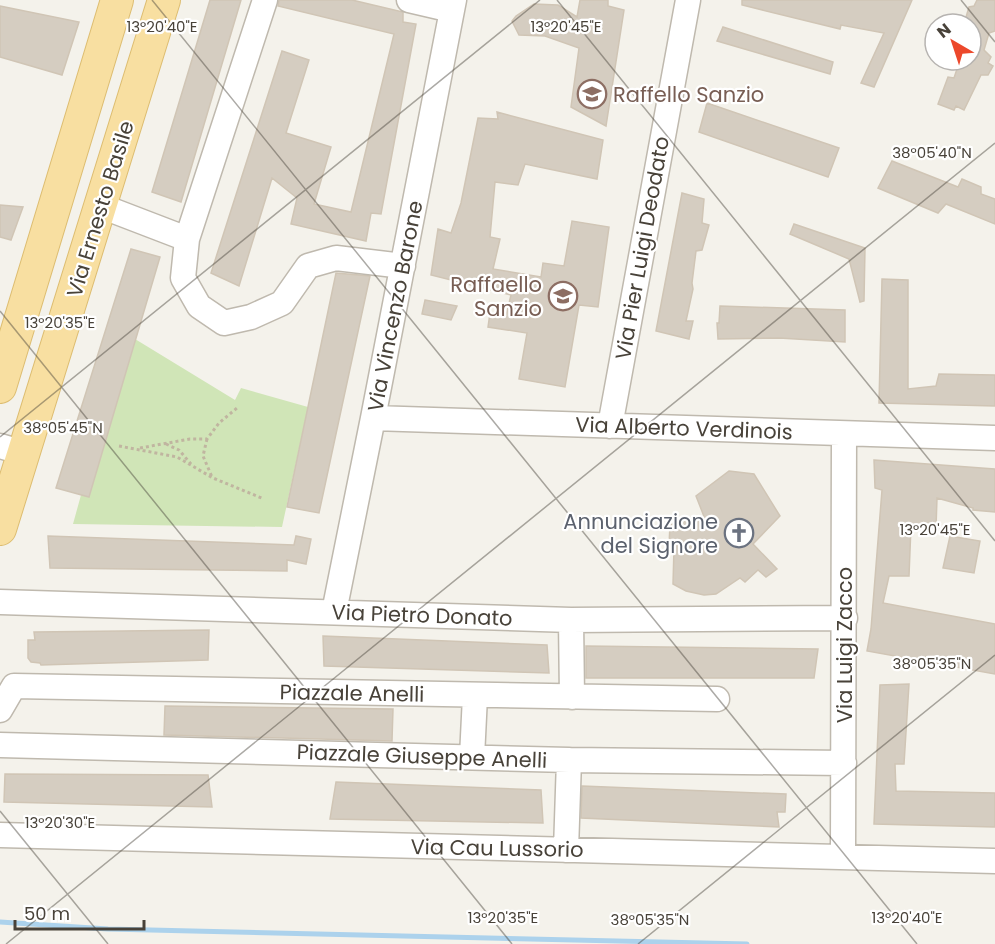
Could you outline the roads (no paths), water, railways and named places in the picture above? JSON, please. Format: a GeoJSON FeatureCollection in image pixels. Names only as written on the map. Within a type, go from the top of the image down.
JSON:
{"type":"FeatureCollection","features":[{"type":"Feature","properties":{"kind":"main road"},"geometry":{"type":"LineString","coordinates":[[0,387],[117,0]]}},
{"type":"Feature","properties":{"kind":"main road","name":"Via Ernesto Basile"},"geometry":{"type":"LineString","coordinates":[[0,529],[12,449],[101,206],[164,0]]}},
{"type":"Feature","properties":{"kind":"street"},"geometry":{"type":"LineString","coordinates":[[265,0],[187,239],[183,278],[199,306],[224,323],[251,317],[282,303],[308,266],[336,258],[403,266]]}},
{"type":"Feature","properties":{"kind":"street"},"geometry":{"type":"LineString","coordinates":[[409,0],[453,5]]}},
{"type":"Feature","properties":{"kind":"street","name":"Via Pier Luigi Deodato"},"geometry":{"type":"LineString","coordinates":[[610,426],[688,0]]}},
{"type":"Feature","properties":{"kind":"street","name":"Via Vincenzo Barone"},"geometry":{"type":"LineString","coordinates":[[334,612],[453,5]]}},
{"type":"Feature","properties":{"kind":"street"},"geometry":{"type":"LineString","coordinates":[[101,206],[187,239]]}},
{"type":"Feature","properties":{"kind":"street","name":"Via Alberto Verdinois"},"geometry":{"type":"LineString","coordinates":[[373,418],[995,438]]}},
{"type":"Feature","properties":{"kind":"street","name":"Via Luigi Zacco"},"geometry":{"type":"LineString","coordinates":[[843,856],[844,434]]}},
{"type":"Feature","properties":{"kind":"street","name":"Via Pietro Donato"},"geometry":{"type":"LineString","coordinates":[[0,602],[572,620],[845,618]]}},
{"type":"Feature","properties":{"kind":"street"},"geometry":{"type":"LineString","coordinates":[[572,620],[572,697]]}},
{"type":"Feature","properties":{"kind":"street","name":"Piazzale Anelli"},"geometry":{"type":"LineString","coordinates":[[0,710],[14,686],[717,699]]}},
{"type":"Feature","properties":{"kind":"street"},"geometry":{"type":"LineString","coordinates":[[472,757],[475,696]]}},
{"type":"Feature","properties":{"kind":"street","name":"Piazzale Giuseppe Anelli"},"geometry":{"type":"LineString","coordinates":[[0,745],[568,760],[844,763]]}},
{"type":"Feature","properties":{"kind":"street"},"geometry":{"type":"LineString","coordinates":[[566,850],[568,760]]}},
{"type":"Feature","properties":{"kind":"street","name":"Via Cau Lussorio"},"geometry":{"type":"LineString","coordinates":[[0,835],[995,861]]}},
{"type":"Feature","properties":{"kind":"waterway"},"geometry":{"type":"LineString","coordinates":[[0,922],[108,929],[747,944]]}},
{"type":"Feature","properties":{"kind":"place","name":"Raffello Sanzio"},"geometry":{"type":"Point","coordinates":[592,94]}},
{"type":"Feature","properties":{"kind":"place","name":"Raffaello Sanzio"},"geometry":{"type":"Point","coordinates":[563,296]}},
{"type":"Feature","properties":{"kind":"place","name":"Annunciazione del Signore"},"geometry":{"type":"Point","coordinates":[739,533]}}]}
